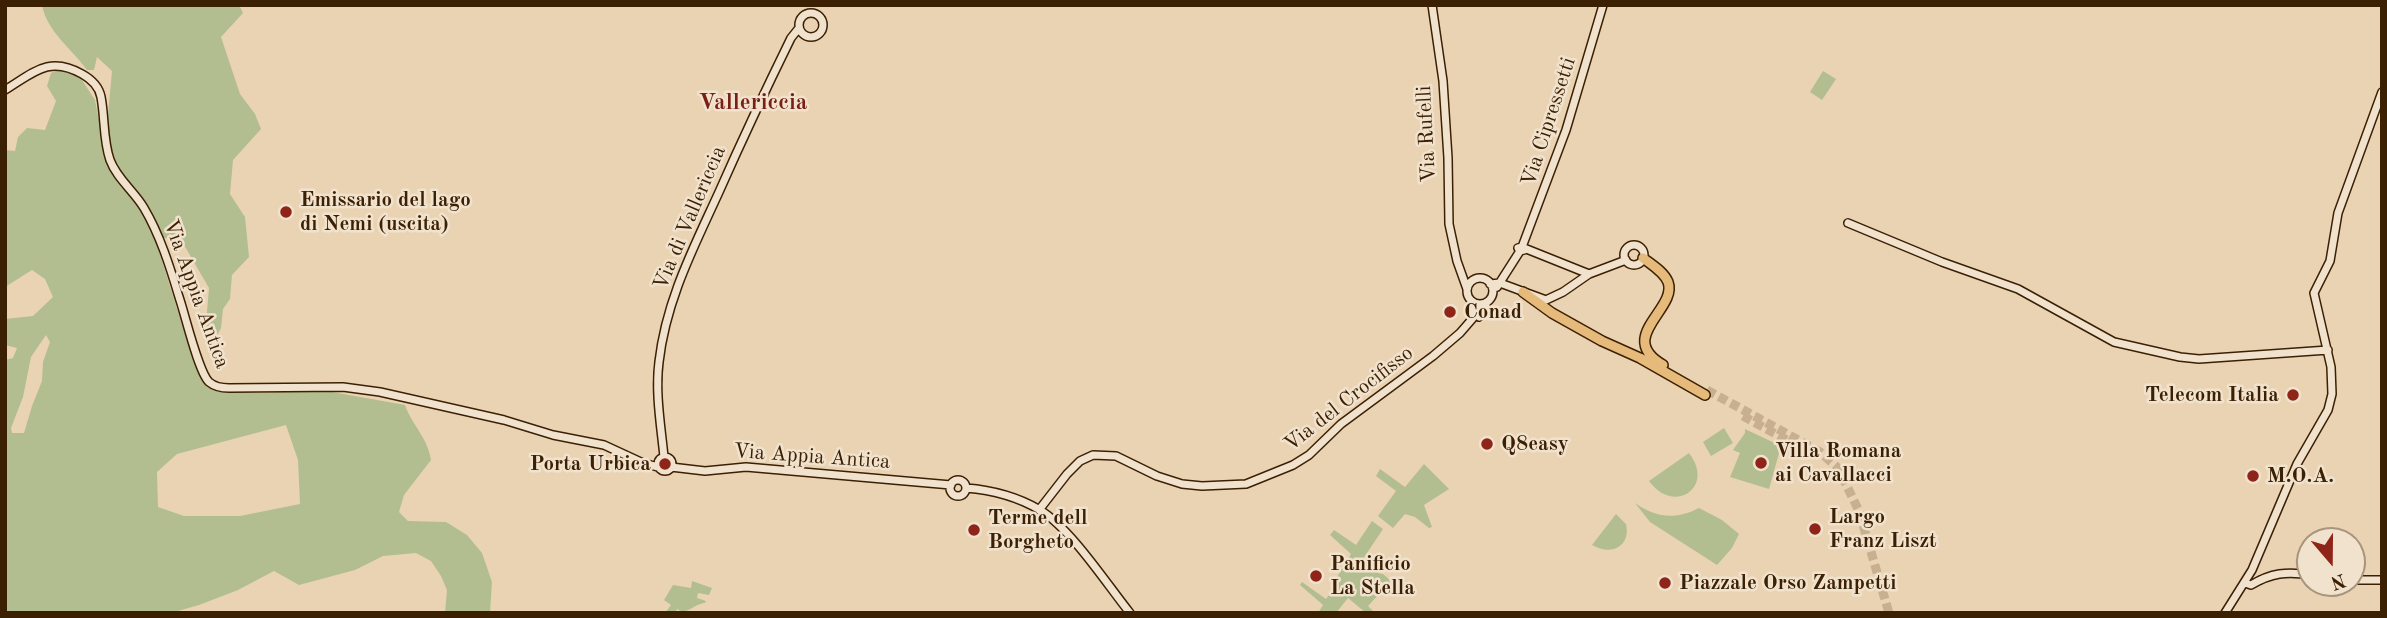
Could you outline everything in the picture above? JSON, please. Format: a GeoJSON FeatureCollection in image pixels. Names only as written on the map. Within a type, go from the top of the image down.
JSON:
{"type":"FeatureCollection","features":[{"type":"Feature","properties":{"kind":"highway"},"geometry":{"type":"LineString","coordinates":[[1523,292],[1552,313],[1605,343],[1706,393],[1657,362],[1649,351],[1646,337],[1667,296],[1669,285],[1664,275],[1643,258]]}},
{"type":"Feature","properties":{"kind":"street","name":"Via di Vallericcia"},"geometry":{"type":"LineString","coordinates":[[811,5],[823,24],[821,33],[813,38],[801,32],[799,22],[811,5]]}},
{"type":"Feature","properties":{"kind":"street","name":"Via Rufelli"},"geometry":{"type":"LineString","coordinates":[[1432,5],[1444,95],[1448,158],[1447,212],[1457,261],[1467,289]]}},
{"type":"Feature","properties":{"kind":"street","name":"Via Cipressetti"},"geometry":{"type":"LineString","coordinates":[[1492,293],[1522,249],[1561,147],[1603,5]]}},
{"type":"Feature","properties":{"kind":"street"},"geometry":{"type":"LineString","coordinates":[[803,16],[812,13],[818,16]]}},
{"type":"Feature","properties":{"kind":"street","name":"Via di Vallericcia"},"geometry":{"type":"LineString","coordinates":[[663,457],[658,366],[663,335],[676,289],[687,258],[788,43],[801,32]]}},
{"type":"Feature","properties":{"kind":"street","name":"Via Appia Antica"},"geometry":{"type":"LineString","coordinates":[[5,90],[40,69],[56,64],[75,69],[97,86],[111,161],[120,179],[141,203],[152,224],[210,383],[229,388],[354,388],[604,445],[658,467]]}},
{"type":"Feature","properties":{"kind":"street"},"geometry":{"type":"LineString","coordinates":[[2225,613],[2245,583],[2297,464],[2328,410],[2332,382],[2315,291],[2330,261],[2337,217],[2382,92]]}},
{"type":"Feature","properties":{"kind":"street"},"geometry":{"type":"LineString","coordinates":[[1848,223],[2018,289],[2124,345],[2197,359],[2328,350]]}},
{"type":"Feature","properties":{"kind":"street"},"geometry":{"type":"LineString","coordinates":[[1634,245],[1643,250],[1640,263],[1634,265],[1626,260],[1626,250],[1634,245]]}},
{"type":"Feature","properties":{"kind":"street"},"geometry":{"type":"LineString","coordinates":[[1522,249],[1589,274]]}},
{"type":"Feature","properties":{"kind":"street"},"geometry":{"type":"LineString","coordinates":[[1490,284],[1500,283],[1541,300],[1552,298],[1589,274],[1626,260]]}},
{"type":"Feature","properties":{"kind":"street"},"geometry":{"type":"LineString","coordinates":[[1457,261],[1465,273],[1475,279],[1483,278],[1490,284],[1492,293],[1479,317],[1474,303],[1467,296],[1467,289],[1475,279]]}},
{"type":"Feature","properties":{"kind":"street"},"geometry":{"type":"LineString","coordinates":[[1474,303],[1488,301]]}},
{"type":"Feature","properties":{"kind":"street","name":"Via del Crocifisso"},"geometry":{"type":"LineString","coordinates":[[1040,510],[1066,474],[1080,461],[1093,456],[1118,457],[1157,476],[1198,486],[1246,484],[1293,465],[1309,455],[1345,421],[1438,353],[1468,326],[1474,316],[1474,303]]}},
{"type":"Feature","properties":{"kind":"street"},"geometry":{"type":"LineString","coordinates":[[1468,326],[1480,321]]}},
{"type":"Feature","properties":{"kind":"street"},"geometry":{"type":"LineString","coordinates":[[663,457],[671,461],[671,467],[664,471],[658,467],[663,457]]}},
{"type":"Feature","properties":{"kind":"street","name":"Via Appia Antica"},"geometry":{"type":"LineString","coordinates":[[671,467],[705,471],[744,467],[951,485]]}},
{"type":"Feature","properties":{"kind":"street"},"geometry":{"type":"LineString","coordinates":[[958,480],[965,483],[967,488],[957,496],[951,492],[951,485],[958,480]]}},
{"type":"Feature","properties":{"kind":"street"},"geometry":{"type":"LineString","coordinates":[[967,488],[1004,495],[1040,510],[1065,532],[1130,613]]}},
{"type":"Feature","properties":{"kind":"street"},"geometry":{"type":"LineString","coordinates":[[2245,583],[2251,585],[2275,574],[2296,575]]}},
{"type":"Feature","properties":{"kind":"green space"},"geometry":{"type":"Polygon","coordinates":[[[42,5],[239,5],[243,13],[221,37],[240,94],[255,114],[261,129],[233,160],[230,194],[245,217],[249,257],[232,275],[230,299],[223,309],[221,328],[213,343],[205,335],[209,288],[180,238],[164,238],[144,199],[114,162],[107,125],[112,71],[97,57],[94,70],[87,70],[54,32],[42,5]]]}},
{"type":"Feature","properties":{"kind":"green space"},"geometry":{"type":"Polygon","coordinates":[[[62,68],[80,77],[95,100],[104,147],[114,177],[136,200],[154,235],[194,363],[204,382],[216,390],[260,393],[321,390],[405,405],[427,445],[431,460],[404,495],[399,512],[408,521],[446,522],[467,535],[482,553],[492,582],[490,613],[445,613],[447,590],[441,576],[431,561],[416,553],[383,556],[355,570],[299,585],[274,571],[238,590],[171,613],[5,613],[5,360],[13,358],[17,348],[5,345],[5,319],[33,316],[53,297],[45,279],[32,270],[5,287],[5,150],[15,151],[18,137],[27,128],[45,130],[56,101],[47,86],[51,73],[62,68]],[[46,335],[31,357],[23,397],[11,428],[12,433],[24,433],[42,381],[43,362],[50,342],[46,335]],[[286,425],[177,454],[157,472],[158,507],[184,516],[240,516],[300,504],[298,460],[286,425]]]}},
{"type":"Feature","properties":{"kind":"green space"},"geometry":{"type":"Polygon","coordinates":[[[1823,71],[1836,79],[1822,100],[1810,92],[1823,71]]]}},
{"type":"Feature","properties":{"kind":"green space"},"geometry":{"type":"Polygon","coordinates":[[[1724,428],[1733,443],[1711,456],[1703,442],[1724,428]]]}},
{"type":"Feature","properties":{"kind":"green space"},"geometry":{"type":"Polygon","coordinates":[[[1745,429],[1781,446],[1769,489],[1730,477],[1740,453],[1733,450],[1745,429]]]}},
{"type":"Feature","properties":{"kind":"green space"},"geometry":{"type":"Polygon","coordinates":[[[1689,453],[1698,477],[1695,486],[1688,493],[1669,496],[1649,481],[1689,453]]]}},
{"type":"Feature","properties":{"kind":"green space"},"geometry":{"type":"Polygon","coordinates":[[[1424,464],[1449,489],[1424,505],[1432,527],[1429,528],[1415,517],[1405,514],[1393,528],[1378,516],[1396,491],[1376,476],[1380,469],[1405,487],[1424,464]]]}},
{"type":"Feature","properties":{"kind":"green space"},"geometry":{"type":"Polygon","coordinates":[[[1635,503],[1651,512],[1666,516],[1699,508],[1722,520],[1739,534],[1732,548],[1717,565],[1650,522],[1635,503]]]}},
{"type":"Feature","properties":{"kind":"green space"},"geometry":{"type":"Polygon","coordinates":[[[1616,514],[1626,524],[1627,532],[1622,544],[1606,550],[1592,545],[1616,514]]]}},
{"type":"Feature","properties":{"kind":"green space"},"geometry":{"type":"Polygon","coordinates":[[[1372,521],[1383,529],[1363,559],[1391,581],[1368,606],[1375,613],[1366,613],[1348,598],[1336,613],[1318,613],[1323,605],[1300,585],[1302,582],[1326,599],[1340,580],[1337,577],[1351,554],[1330,535],[1334,530],[1356,545],[1372,521]]]}},
{"type":"Feature","properties":{"kind":"green space"},"geometry":{"type":"Polygon","coordinates":[[[692,581],[712,588],[709,595],[698,593],[697,598],[706,601],[705,603],[683,612],[677,609],[675,613],[665,613],[671,605],[664,600],[673,585],[691,588],[692,581]]]}},
{"type":"Feature","properties":{"kind":"tunnel"},"geometry":{"type":"LineString","coordinates":[[1707,390],[1820,452],[1838,468],[1859,511],[1889,613]]}},
{"type":"Feature","properties":{"kind":"tunnel"},"geometry":{"type":"LineString","coordinates":[[1743,416],[1801,448]]}},
{"type":"Feature","properties":{"kind":"place","name":"Emissario del lago di Nemi (uscita)"},"geometry":{"type":"Point","coordinates":[286,212]}},
{"type":"Feature","properties":{"kind":"place","name":"Conad"},"geometry":{"type":"Point","coordinates":[1450,312]}},
{"type":"Feature","properties":{"kind":"place","name":"Telecom Italia"},"geometry":{"type":"Point","coordinates":[2293,395]}},
{"type":"Feature","properties":{"kind":"place","name":"Q8easy"},"geometry":{"type":"Point","coordinates":[1487,444]}},
{"type":"Feature","properties":{"kind":"place","name":"Villa Romana ai Cavallacci"},"geometry":{"type":"Point","coordinates":[1761,463]}},
{"type":"Feature","properties":{"kind":"place","name":"Porta Urbica"},"geometry":{"type":"Point","coordinates":[665,464]}},
{"type":"Feature","properties":{"kind":"place","name":"M.O.A."},"geometry":{"type":"Point","coordinates":[2253,476]}},
{"type":"Feature","properties":{"kind":"place","name":"Largo Franz Liszt"},"geometry":{"type":"Point","coordinates":[1815,529]}},
{"type":"Feature","properties":{"kind":"place","name":"Terme dell Borgheto"},"geometry":{"type":"Point","coordinates":[974,530]}},
{"type":"Feature","properties":{"kind":"place","name":"Panificio La Stella"},"geometry":{"type":"Point","coordinates":[1316,576]}},
{"type":"Feature","properties":{"kind":"place","name":"Piazzale Orso Zampetti"},"geometry":{"type":"Point","coordinates":[1665,583]}},
{"type":"Feature","properties":{"kind":"district","name":"Vallericcia"},"geometry":{"type":"Point","coordinates":[753,103]}}]}
